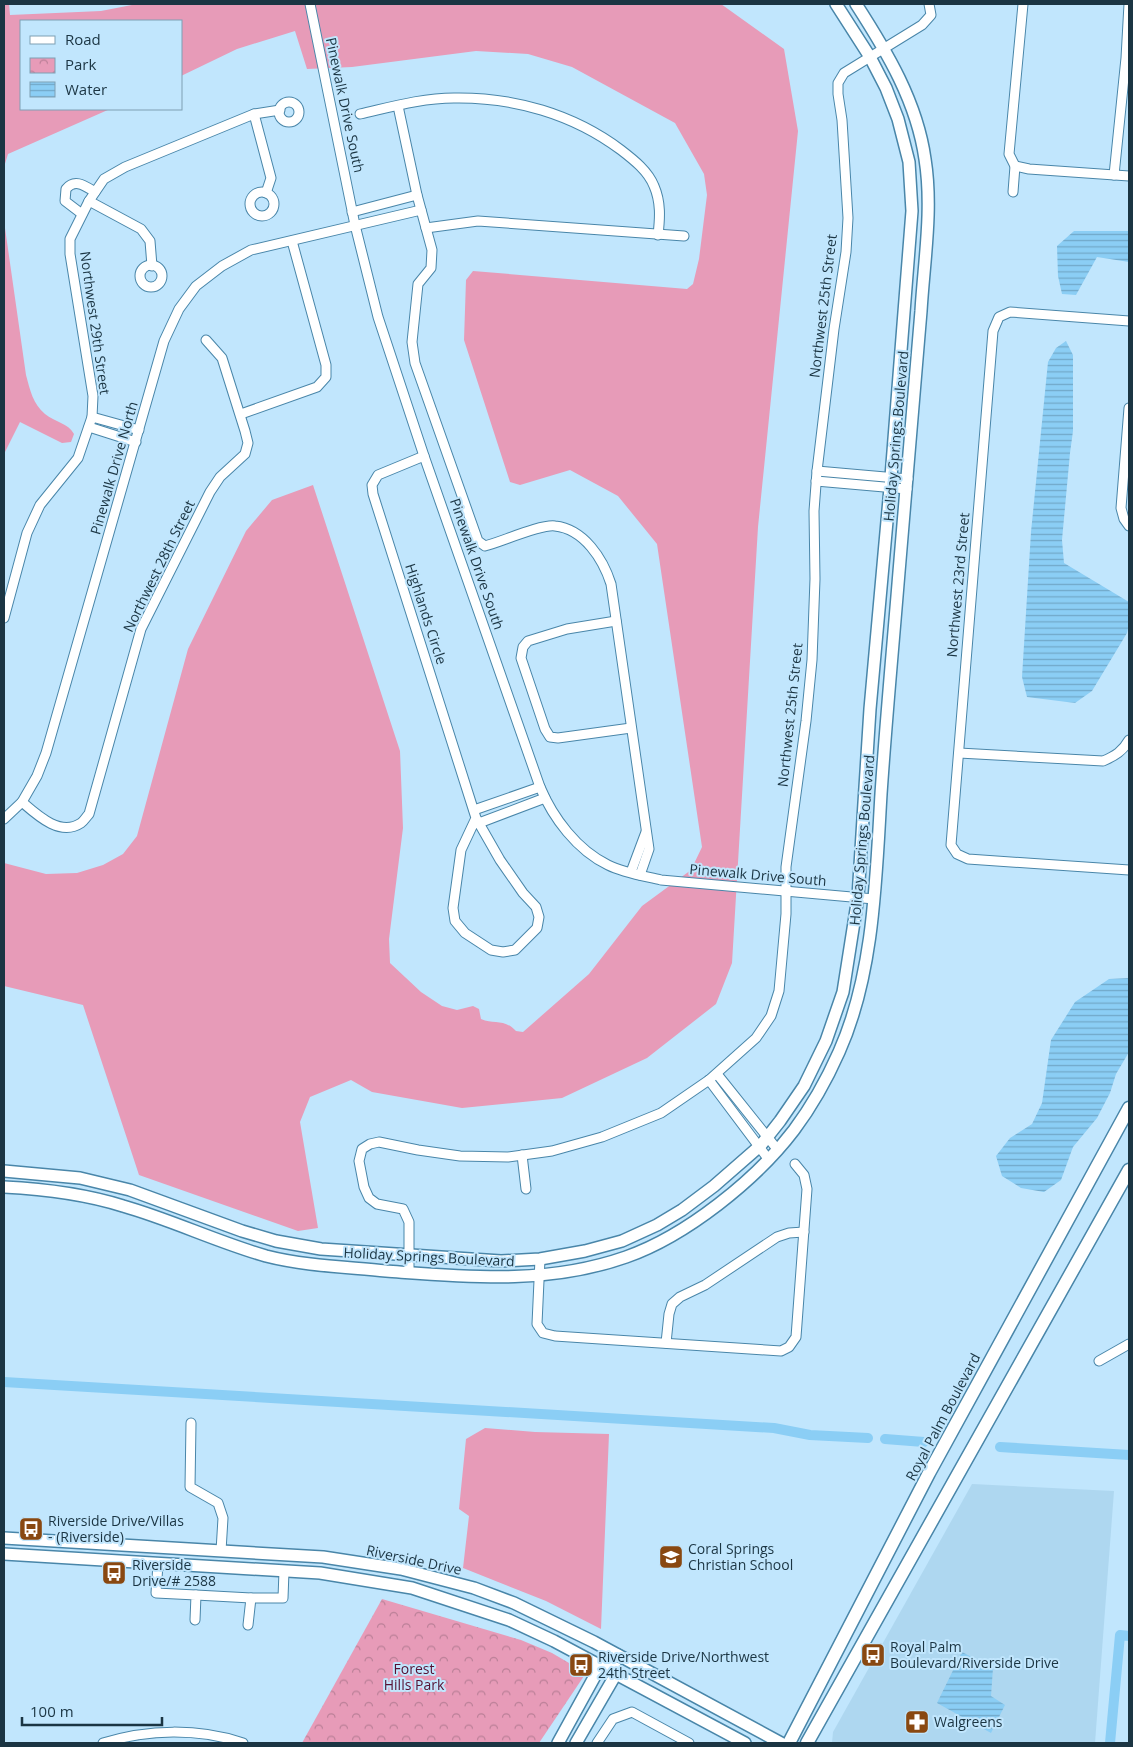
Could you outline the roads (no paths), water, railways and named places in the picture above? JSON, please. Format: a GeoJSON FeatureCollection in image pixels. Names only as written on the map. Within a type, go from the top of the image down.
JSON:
{"type":"FeatureCollection","features":[{"type":"Feature","properties":{"kind":"main road","name":"Royal Palm Boulevard"},"geometry":{"type":"LineString","coordinates":[[789,1743],[927,1477],[1129,1108]]}},
{"type":"Feature","properties":{"kind":"main road"},"geometry":{"type":"LineString","coordinates":[[807,1743],[1129,1170]]}},
{"type":"Feature","properties":{"kind":"street","name":"Pinewalk Drive South"},"geometry":{"type":"LineString","coordinates":[[310,4],[352,212],[378,317],[424,456],[545,798],[567,832],[586,852],[609,866],[661,880],[874,899]]}},
{"type":"Feature","properties":{"kind":"street","name":"Holiday Springs Boulevard"},"geometry":{"type":"LineString","coordinates":[[4,1170],[80,1178],[130,1190],[242,1231],[276,1241],[321,1249],[501,1261],[540,1259],[586,1251],[622,1240],[657,1225],[682,1210],[714,1186],[759,1147],[804,1086],[826,1041],[843,992],[858,897],[870,709],[891,483],[912,211],[909,162],[898,119],[886,88],[870,57],[836,4]]}},
{"type":"Feature","properties":{"kind":"street","name":"Holiday Springs Boulevard"},"geometry":{"type":"LineString","coordinates":[[4,1187],[78,1195],[125,1206],[225,1243],[273,1258],[319,1265],[409,1272],[501,1278],[539,1276],[589,1268],[628,1256],[665,1240],[691,1224],[724,1199],[769,1160],[794,1131],[818,1094],[841,1048],[860,996],[874,899],[887,710],[928,211],[926,159],[914,114],[884,48],[856,4]]}},
{"type":"Feature","properties":{"kind":"street","name":"Northwest 25th Street"},"geometry":{"type":"LineString","coordinates":[[409,1256],[409,1222],[403,1209],[377,1204],[369,1198],[364,1187],[359,1161],[362,1149],[370,1144],[379,1142],[460,1156],[508,1157],[552,1151],[602,1137],[661,1113],[717,1074],[756,1038],[771,1016],[779,991],[786,914],[786,867],[806,721],[812,660],[816,481],[834,329],[846,252],[848,218],[838,82],[844,73],[922,25],[930,15],[928,4]]}},
{"type":"Feature","properties":{"kind":"street"},"geometry":{"type":"LineString","coordinates":[[1013,192],[1015,166],[1009,154],[1023,4]]}},
{"type":"Feature","properties":{"kind":"street"},"geometry":{"type":"LineString","coordinates":[[1114,175],[1128,58],[1129,4]]}},
{"type":"Feature","properties":{"kind":"street","name":"Pinewalk Drive South"},"geometry":{"type":"LineString","coordinates":[[360,114],[426,100],[453,98],[484,99],[548,111],[576,122],[611,143],[633,159],[645,172],[654,185],[659,202],[658,234]]}},
{"type":"Feature","properties":{"kind":"street","name":"Pinewalk Drive South"},"geometry":{"type":"LineString","coordinates":[[398,106],[417,195],[432,250],[431,268],[418,284],[412,342],[415,363],[478,541],[485,546],[544,527],[554,526],[577,535],[589,544],[600,558],[607,572],[611,584],[649,849],[640,875]]}},
{"type":"Feature","properties":{"kind":"street","name":"Northwest 29th Street"},"geometry":{"type":"LineString","coordinates":[[4,618],[27,533],[40,506],[78,458],[92,417],[93,396],[70,254],[70,239],[82,214],[104,179],[125,167],[254,114],[280,110]]}},
{"type":"Feature","properties":{"kind":"street"},"geometry":{"type":"LineString","coordinates":[[254,114],[271,178],[266,193]]}},
{"type":"Feature","properties":{"kind":"street"},"geometry":{"type":"LineString","coordinates":[[1015,166],[1029,169],[1129,176]]}},
{"type":"Feature","properties":{"kind":"street"},"geometry":{"type":"LineString","coordinates":[[82,214],[65,201],[66,189],[72,184],[81,183],[95,192]]}},
{"type":"Feature","properties":{"kind":"street"},"geometry":{"type":"LineString","coordinates":[[352,212],[417,195]]}},
{"type":"Feature","properties":{"kind":"street"},"geometry":{"type":"LineString","coordinates":[[89,202],[141,229],[150,241],[152,266]]}},
{"type":"Feature","properties":{"kind":"street"},"geometry":{"type":"LineString","coordinates":[[355,225],[421,210]]}},
{"type":"Feature","properties":{"kind":"street"},"geometry":{"type":"LineString","coordinates":[[426,228],[478,221],[684,236]]}},
{"type":"Feature","properties":{"kind":"street","name":"Pinewalk Drive North"},"geometry":{"type":"LineString","coordinates":[[4,819],[22,802],[37,776],[46,753],[164,341],[178,309],[196,286],[222,266],[251,250],[355,225]]}},
{"type":"Feature","properties":{"kind":"street"},"geometry":{"type":"LineString","coordinates":[[241,414],[317,387],[326,378],[326,365],[292,241]]}},
{"type":"Feature","properties":{"kind":"street","name":"Northwest 23rd Street"},"geometry":{"type":"LineString","coordinates":[[1129,322],[1010,312],[999,317],[992,331],[951,845],[957,854],[968,859],[1129,870]]}},
{"type":"Feature","properties":{"kind":"street","name":"Northwest 28th Street"},"geometry":{"type":"LineString","coordinates":[[22,802],[45,821],[58,826],[70,827],[81,823],[88,814],[141,629],[210,492],[220,477],[245,454],[248,443],[241,414],[222,358],[206,340]]}},
{"type":"Feature","properties":{"kind":"street"},"geometry":{"type":"LineString","coordinates":[[1126,523],[1121,508],[1129,408]]}},
{"type":"Feature","properties":{"kind":"street"},"geometry":{"type":"LineString","coordinates":[[92,417],[139,430]]}},
{"type":"Feature","properties":{"kind":"street"},"geometry":{"type":"LineString","coordinates":[[89,427],[136,442]]}},
{"type":"Feature","properties":{"kind":"street","name":"Highlands Circle"},"geometry":{"type":"LineString","coordinates":[[424,456],[378,475],[372,485],[373,494],[476,817],[500,860],[523,893],[536,907],[540,917],[537,928],[515,950],[503,952],[492,950],[465,933],[455,921],[453,908],[461,850],[476,817]]}},
{"type":"Feature","properties":{"kind":"street"},"geometry":{"type":"LineString","coordinates":[[817,471],[891,483]]}},
{"type":"Feature","properties":{"kind":"street"},"geometry":{"type":"LineString","coordinates":[[816,481],[907,484]]}},
{"type":"Feature","properties":{"kind":"street"},"geometry":{"type":"LineString","coordinates":[[616,621],[567,629],[528,641],[522,647],[521,658],[544,729],[550,736],[558,738],[631,728]]}},
{"type":"Feature","properties":{"kind":"street"},"geometry":{"type":"LineString","coordinates":[[958,753],[1103,762],[1115,756],[1125,747],[1129,740]]}},
{"type":"Feature","properties":{"kind":"street"},"geometry":{"type":"LineString","coordinates":[[476,817],[540,787]]}},
{"type":"Feature","properties":{"kind":"street"},"geometry":{"type":"LineString","coordinates":[[476,817],[545,798]]}},
{"type":"Feature","properties":{"kind":"street","name":"Pinewalk Drive South"},"geometry":{"type":"LineString","coordinates":[[631,872],[646,832]]}},
{"type":"Feature","properties":{"kind":"street"},"geometry":{"type":"LineString","coordinates":[[717,1074],[778,1149]]}},
{"type":"Feature","properties":{"kind":"street"},"geometry":{"type":"LineString","coordinates":[[708,1080],[769,1160]]}},
{"type":"Feature","properties":{"kind":"street"},"geometry":{"type":"LineString","coordinates":[[522,1155],[526,1189]]}},
{"type":"Feature","properties":{"kind":"street"},"geometry":{"type":"LineString","coordinates":[[540,1259],[537,1324],[543,1333],[555,1336],[781,1351],[789,1347],[796,1337],[804,1232],[807,1189],[804,1175],[795,1164]]}},
{"type":"Feature","properties":{"kind":"street"},"geometry":{"type":"LineString","coordinates":[[666,1343],[668,1314],[672,1304],[680,1297],[705,1285],[777,1237],[788,1233],[804,1232]]}},
{"type":"Feature","properties":{"kind":"street"},"geometry":{"type":"LineString","coordinates":[[409,1256],[409,1272]]}},
{"type":"Feature","properties":{"kind":"street"},"geometry":{"type":"LineString","coordinates":[[1098,1361],[1129,1344]]}},
{"type":"Feature","properties":{"kind":"street"},"geometry":{"type":"LineString","coordinates":[[191,1423],[190,1487],[218,1503],[223,1518],[221,1551]]}},
{"type":"Feature","properties":{"kind":"street","name":"Riverside Drive"},"geometry":{"type":"LineString","coordinates":[[4,1538],[323,1557],[401,1570],[474,1588],[514,1603],[618,1655],[781,1743]]}},
{"type":"Feature","properties":{"kind":"street","name":"Riverside Drive"},"geometry":{"type":"LineString","coordinates":[[4,1554],[320,1573],[412,1588],[509,1620],[554,1640],[746,1743]]}},
{"type":"Feature","properties":{"kind":"street"},"geometry":{"type":"LineString","coordinates":[[158,1564],[156,1592],[196,1595],[283,1598],[284,1571]]}},
{"type":"Feature","properties":{"kind":"street"},"geometry":{"type":"LineString","coordinates":[[195,1620],[196,1595]]}},
{"type":"Feature","properties":{"kind":"street"},"geometry":{"type":"LineString","coordinates":[[248,1625],[251,1598]]}},
{"type":"Feature","properties":{"kind":"street"},"geometry":{"type":"LineString","coordinates":[[558,1743],[601,1665],[618,1655]]}},
{"type":"Feature","properties":{"kind":"street"},"geometry":{"type":"LineString","coordinates":[[576,1743],[616,1674],[618,1655]]}},
{"type":"Feature","properties":{"kind":"street"},"geometry":{"type":"LineString","coordinates":[[597,1743],[613,1719],[632,1712],[689,1743]]}},
{"type":"Feature","properties":{"kind":"street"},"geometry":{"type":"LineString","coordinates":[[103,1743],[131,1736],[188,1733],[225,1737],[243,1743]]}},
{"type":"Feature","properties":{"kind":"water"},"geometry":{"type":"Polygon","coordinates":[[[1074,231],[1129,231],[1129,262],[1097,257],[1076,295],[1062,294],[1058,276],[1057,246],[1074,231]]]}},
{"type":"Feature","properties":{"kind":"water"},"geometry":{"type":"Polygon","coordinates":[[[1066,341],[1073,355],[1073,431],[1062,540],[1064,563],[1129,602],[1127,633],[1092,691],[1075,703],[1027,697],[1022,677],[1031,532],[1048,362],[1056,348],[1066,341]]]}},
{"type":"Feature","properties":{"kind":"water"},"geometry":{"type":"Polygon","coordinates":[[[1129,978],[1129,1052],[1116,1074],[1110,1093],[1097,1118],[1073,1147],[1061,1180],[1044,1192],[1021,1188],[1002,1176],[996,1156],[1010,1138],[1032,1124],[1042,1103],[1051,1040],[1075,1002],[1109,979],[1129,978]]]}},
{"type":"Feature","properties":{"kind":"water"},"geometry":{"type":"Polygon","coordinates":[[[962,1652],[993,1668],[991,1696],[1005,1705],[991,1733],[937,1703],[962,1652]]]}},
{"type":"Feature","properties":{"kind":"waterway"},"geometry":{"type":"LineString","coordinates":[[4,1382],[774,1428],[810,1435],[868,1438]]}},
{"type":"Feature","properties":{"kind":"waterway"},"geometry":{"type":"LineString","coordinates":[[885,1439],[924,1442]]}},
{"type":"Feature","properties":{"kind":"waterway"},"geometry":{"type":"LineString","coordinates":[[1000,1447],[1129,1455]]}},
{"type":"Feature","properties":{"kind":"waterway"},"geometry":{"type":"LineString","coordinates":[[1110,1743],[1120,1635],[1129,1636]]}},
{"type":"Feature","properties":{"kind":"place","name":"Riverside Drive/Villas - (Riverside)"},"geometry":{"type":"Point","coordinates":[31,1529]}},
{"type":"Feature","properties":{"kind":"place","name":"Coral Springs Christian School"},"geometry":{"type":"Point","coordinates":[671,1557]}},
{"type":"Feature","properties":{"kind":"place","name":"Riverside Drive/# 2588"},"geometry":{"type":"Point","coordinates":[114,1573]}},
{"type":"Feature","properties":{"kind":"place","name":"Royal Palm Boulevard/Riverside Drive"},"geometry":{"type":"Point","coordinates":[873,1655]}},
{"type":"Feature","properties":{"kind":"place","name":"Riverside Drive/Northwest 24th Street"},"geometry":{"type":"Point","coordinates":[581,1665]}},
{"type":"Feature","properties":{"kind":"place","name":"Walgreens"},"geometry":{"type":"Point","coordinates":[917,1722]}},
{"type":"Feature","properties":{"kind":"park label","name":"Forest Hills Park"},"geometry":{"type":"Point","coordinates":[414,1678]}}]}
